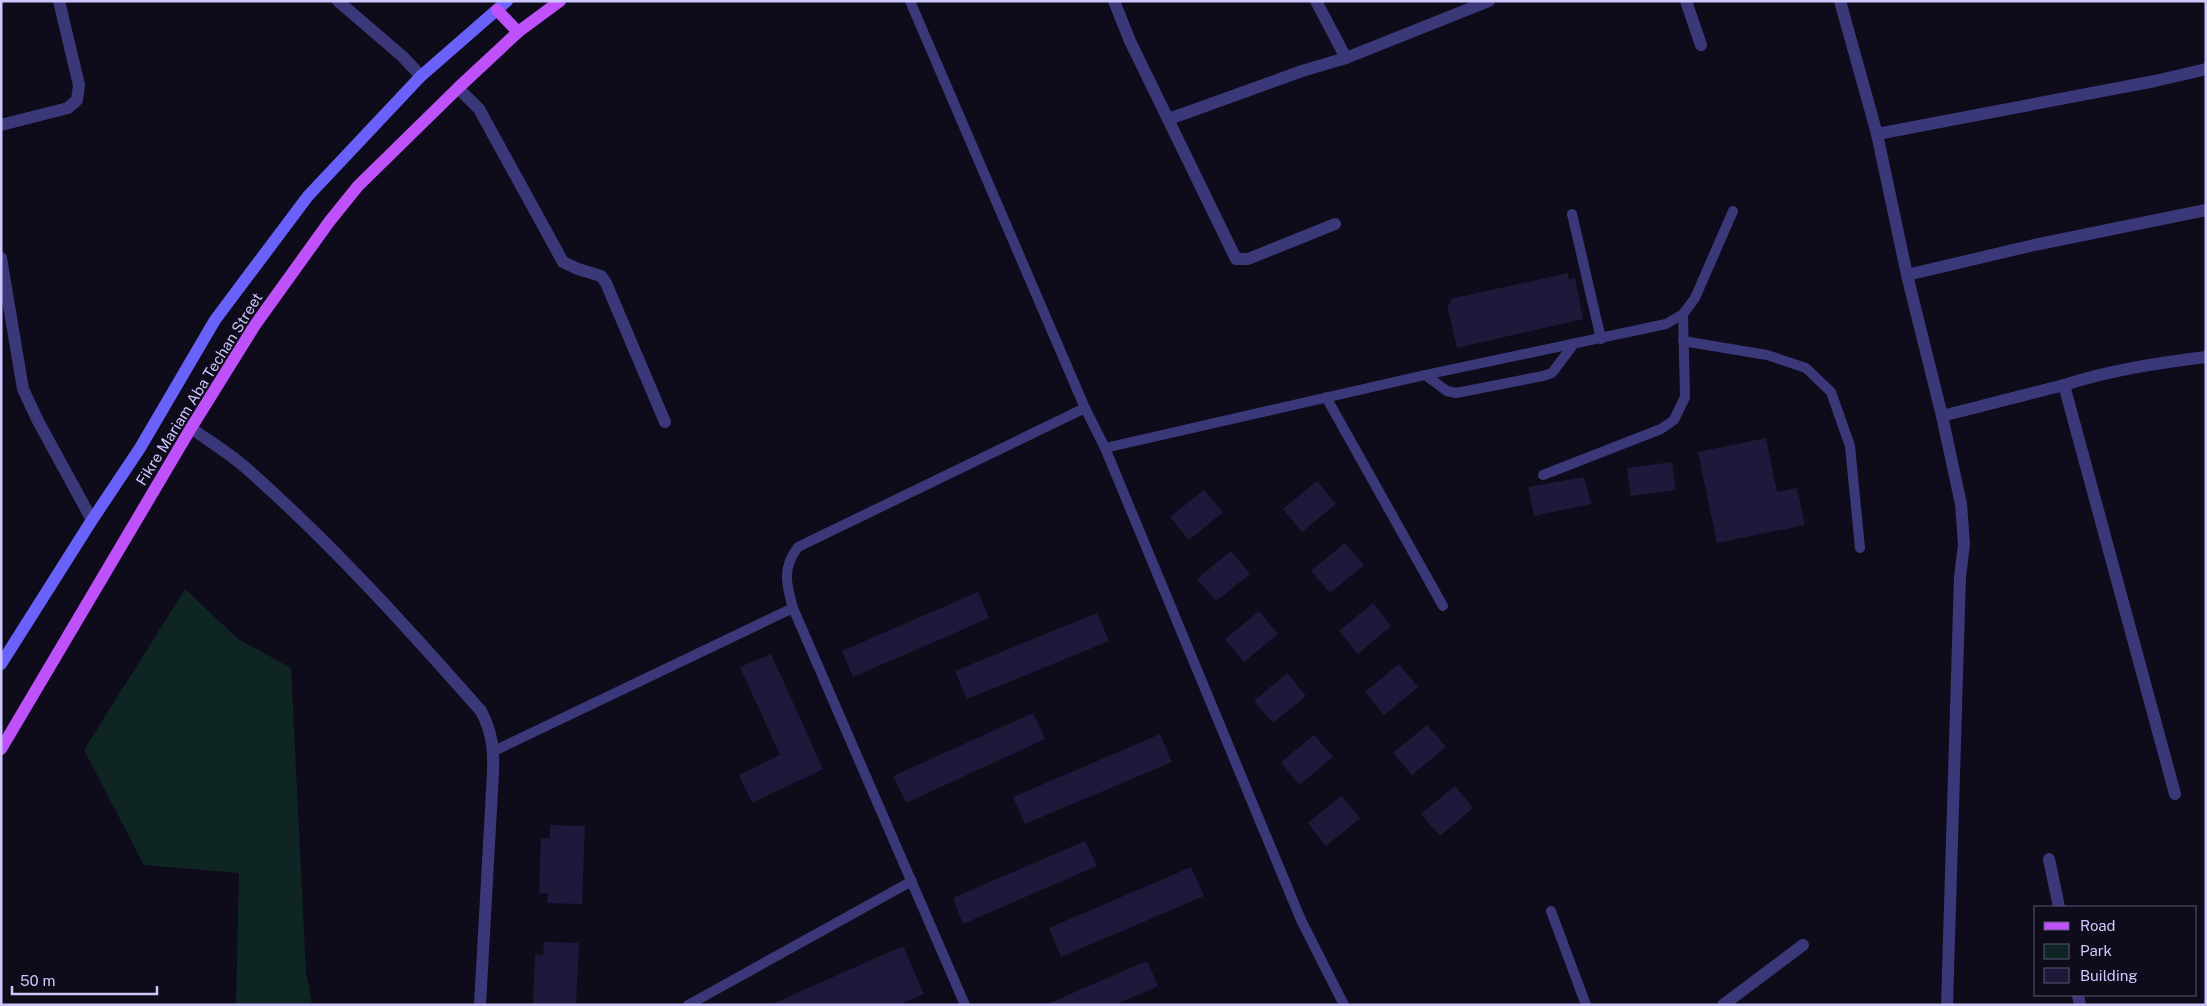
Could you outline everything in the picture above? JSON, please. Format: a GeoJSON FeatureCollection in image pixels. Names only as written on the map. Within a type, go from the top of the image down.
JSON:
{"type":"FeatureCollection","features":[{"type":"Feature","properties":{"kind":"main road","name":"Fikre Mariam Aba Techan Street"},"geometry":{"type":"LineString","coordinates":[[1,749],[190,428],[255,325],[329,222],[358,186],[458,88],[518,32],[560,1]]}},
{"type":"Feature","properties":{"kind":"main road"},"geometry":{"type":"LineString","coordinates":[[497,10],[518,32]]}},
{"type":"Feature","properties":{"kind":"street"},"geometry":{"type":"LineString","coordinates":[[1,125],[68,108],[77,100],[79,84],[59,1]]}},
{"type":"Feature","properties":{"kind":"street"},"geometry":{"type":"LineString","coordinates":[[338,1],[402,56],[420,76]]}},
{"type":"Feature","properties":{"kind":"street"},"geometry":{"type":"LineString","coordinates":[[1,664],[140,448],[216,320],[308,196],[420,76],[507,1]]}},
{"type":"Feature","properties":{"kind":"street"},"geometry":{"type":"LineString","coordinates":[[1114,1],[1130,41],[1236,259],[1248,259],[1335,224]]}},
{"type":"Feature","properties":{"kind":"street"},"geometry":{"type":"LineString","coordinates":[[1316,1],[1346,58]]}},
{"type":"Feature","properties":{"kind":"street"},"geometry":{"type":"LineString","coordinates":[[1169,119],[1302,71],[1346,58],[1465,5],[1489,1]]}},
{"type":"Feature","properties":{"kind":"street"},"geometry":{"type":"LineString","coordinates":[[1686,1],[1701,45]]}},
{"type":"Feature","properties":{"kind":"street"},"geometry":{"type":"LineString","coordinates":[[1840,1],[1877,134],[1907,275],[1942,416],[1961,504],[1964,544],[1960,587],[1947,1005]]}},
{"type":"Feature","properties":{"kind":"street"},"geometry":{"type":"LineString","coordinates":[[1877,134],[2155,81],[2206,69]]}},
{"type":"Feature","properties":{"kind":"street"},"geometry":{"type":"LineString","coordinates":[[458,88],[479,109],[563,262],[601,276],[606,284],[665,422]]}},
{"type":"Feature","properties":{"kind":"street"},"geometry":{"type":"LineString","coordinates":[[1907,275],[2034,245],[2206,210]]}},
{"type":"Feature","properties":{"kind":"street"},"geometry":{"type":"LineString","coordinates":[[1,258],[23,389],[92,520]]}},
{"type":"Feature","properties":{"kind":"street"},"geometry":{"type":"LineString","coordinates":[[1942,416],[2095,375],[2142,365],[2206,357]]}},
{"type":"Feature","properties":{"kind":"street"},"geometry":{"type":"LineString","coordinates":[[2064,384],[2175,794]]}},
{"type":"Feature","properties":{"kind":"street"},"geometry":{"type":"LineString","coordinates":[[190,428],[244,467],[316,533],[386,603],[481,711],[490,728],[494,751],[480,1005]]}},
{"type":"Feature","properties":{"kind":"street"},"geometry":{"type":"LineString","coordinates":[[2049,859],[2059,906]]}},
{"type":"Feature","properties":{"kind":"street"},"geometry":{"type":"LineString","coordinates":[[1723,1005],[1803,946]]}},
{"type":"Feature","properties":{"kind":"lane"},"geometry":{"type":"LineString","coordinates":[[910,1],[1085,408],[1105,448],[1301,920],[1344,1005]]}},
{"type":"Feature","properties":{"kind":"lane"},"geometry":{"type":"LineString","coordinates":[[1105,448],[1425,374],[1573,345],[1666,324],[1683,314],[1695,298],[1733,211]]}},
{"type":"Feature","properties":{"kind":"lane"},"geometry":{"type":"LineString","coordinates":[[1572,214],[1601,339]]}},
{"type":"Feature","properties":{"kind":"lane"},"geometry":{"type":"LineString","coordinates":[[1542,475],[1661,429],[1674,420],[1685,397],[1683,314]]}},
{"type":"Feature","properties":{"kind":"lane"},"geometry":{"type":"LineString","coordinates":[[1683,341],[1775,357],[1806,368],[1831,392],[1850,446],[1860,548]]}},
{"type":"Feature","properties":{"kind":"lane"},"geometry":{"type":"LineString","coordinates":[[1425,374],[1446,391],[1456,393],[1543,376],[1552,373],[1573,345]]}},
{"type":"Feature","properties":{"kind":"lane"},"geometry":{"type":"LineString","coordinates":[[1326,397],[1443,606]]}},
{"type":"Feature","properties":{"kind":"lane"},"geometry":{"type":"LineString","coordinates":[[965,1005],[793,608],[786,585],[790,558],[798,547],[1085,408]]}},
{"type":"Feature","properties":{"kind":"lane"},"geometry":{"type":"LineString","coordinates":[[494,751],[793,608]]}},
{"type":"Feature","properties":{"kind":"lane"},"geometry":{"type":"LineString","coordinates":[[688,1005],[912,881]]}},
{"type":"Feature","properties":{"kind":"lane"},"geometry":{"type":"LineString","coordinates":[[1552,911],[1586,1005]]}},
{"type":"Feature","properties":{"kind":"green space"},"geometry":{"type":"Polygon","coordinates":[[[185,589],[238,639],[291,668],[306,972],[312,1005],[236,1005],[239,873],[144,865],[84,750],[185,589]]]}},
{"type":"Feature","properties":{"kind":"building"},"geometry":{"type":"Polygon","coordinates":[[[1568,273],[1569,280],[1575,278],[1583,319],[1457,348],[1447,305],[1451,304],[1450,299],[1568,273]]]}},
{"type":"Feature","properties":{"kind":"building"},"geometry":{"type":"Polygon","coordinates":[[[1766,438],[1777,492],[1797,488],[1805,525],[1717,543],[1698,452],[1766,438]]]}},
{"type":"Feature","properties":{"kind":"building"},"geometry":{"type":"Polygon","coordinates":[[[1672,462],[1676,490],[1631,496],[1627,468],[1672,462]]]}},
{"type":"Feature","properties":{"kind":"building"},"geometry":{"type":"Polygon","coordinates":[[[1584,477],[1591,504],[1534,516],[1528,487],[1584,477]]]}},
{"type":"Feature","properties":{"kind":"building"},"geometry":{"type":"Polygon","coordinates":[[[1317,481],[1336,504],[1302,532],[1283,509],[1317,481]]]}},
{"type":"Feature","properties":{"kind":"building"},"geometry":{"type":"Polygon","coordinates":[[[1204,490],[1223,512],[1189,540],[1170,517],[1204,490]]]}},
{"type":"Feature","properties":{"kind":"building"},"geometry":{"type":"Polygon","coordinates":[[[1345,543],[1364,565],[1330,593],[1311,571],[1345,543]]]}},
{"type":"Feature","properties":{"kind":"building"},"geometry":{"type":"Polygon","coordinates":[[[1231,551],[1250,574],[1216,601],[1197,579],[1231,551]]]}},
{"type":"Feature","properties":{"kind":"building"},"geometry":{"type":"Polygon","coordinates":[[[978,592],[989,618],[853,677],[842,651],[978,592]]]}},
{"type":"Feature","properties":{"kind":"building"},"geometry":{"type":"Polygon","coordinates":[[[1373,603],[1391,626],[1358,654],[1339,631],[1373,603]]]}},
{"type":"Feature","properties":{"kind":"building"},"geometry":{"type":"Polygon","coordinates":[[[1259,611],[1278,634],[1244,662],[1225,639],[1259,611]]]}},
{"type":"Feature","properties":{"kind":"building"},"geometry":{"type":"Polygon","coordinates":[[[1097,613],[1109,641],[967,699],[955,671],[1097,613]]]}},
{"type":"Feature","properties":{"kind":"building"},"geometry":{"type":"Polygon","coordinates":[[[771,654],[823,769],[752,803],[739,775],[780,755],[740,667],[771,654]]]}},
{"type":"Feature","properties":{"kind":"building"},"geometry":{"type":"Polygon","coordinates":[[[1399,664],[1418,687],[1384,715],[1365,692],[1399,664]]]}},
{"type":"Feature","properties":{"kind":"building"},"geometry":{"type":"Polygon","coordinates":[[[1287,673],[1306,696],[1273,723],[1254,701],[1287,673]]]}},
{"type":"Feature","properties":{"kind":"building"},"geometry":{"type":"Polygon","coordinates":[[[1033,713],[1045,739],[906,803],[893,776],[1033,713]]]}},
{"type":"Feature","properties":{"kind":"building"},"geometry":{"type":"Polygon","coordinates":[[[1427,725],[1446,747],[1412,775],[1393,753],[1427,725]]]}},
{"type":"Feature","properties":{"kind":"building"},"geometry":{"type":"Polygon","coordinates":[[[1160,734],[1172,762],[1025,824],[1013,797],[1160,734]]]}},
{"type":"Feature","properties":{"kind":"building"},"geometry":{"type":"Polygon","coordinates":[[[1314,735],[1333,757],[1299,785],[1281,762],[1314,735]]]}},
{"type":"Feature","properties":{"kind":"building"},"geometry":{"type":"Polygon","coordinates":[[[1455,786],[1473,808],[1440,836],[1421,814],[1455,786]]]}},
{"type":"Feature","properties":{"kind":"building"},"geometry":{"type":"Polygon","coordinates":[[[1341,796],[1360,818],[1326,846],[1308,823],[1341,796]]]}},
{"type":"Feature","properties":{"kind":"building"},"geometry":{"type":"Polygon","coordinates":[[[550,825],[585,826],[582,904],[547,903],[548,893],[539,893],[541,838],[550,838],[550,825]]]}},
{"type":"Feature","properties":{"kind":"building"},"geometry":{"type":"Polygon","coordinates":[[[1085,841],[1097,866],[963,924],[953,898],[1085,841]]]}},
{"type":"Feature","properties":{"kind":"building"},"geometry":{"type":"Polygon","coordinates":[[[1191,867],[1204,896],[1061,957],[1049,928],[1191,867]]]}},
{"type":"Feature","properties":{"kind":"building"},"geometry":{"type":"Polygon","coordinates":[[[544,942],[579,943],[576,1005],[533,1005],[535,954],[543,955],[544,942]]]}},
{"type":"Feature","properties":{"kind":"building"},"geometry":{"type":"Polygon","coordinates":[[[903,946],[924,994],[899,1005],[770,1005],[903,946]]]}},
{"type":"Feature","properties":{"kind":"building"},"geometry":{"type":"Polygon","coordinates":[[[1147,961],[1158,986],[1115,1005],[1045,1005],[1147,961]]]}}]}
